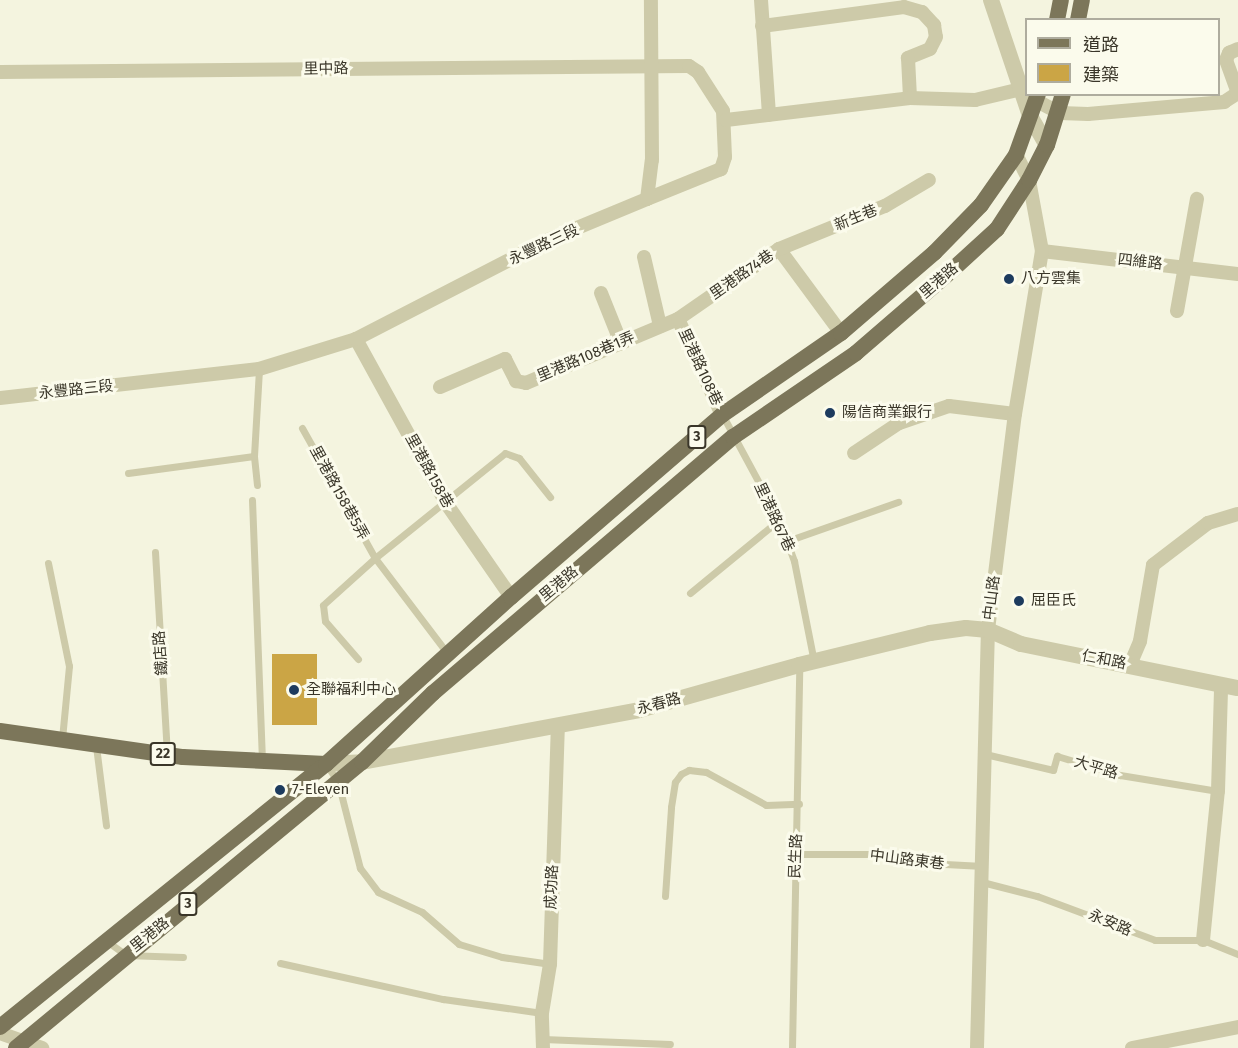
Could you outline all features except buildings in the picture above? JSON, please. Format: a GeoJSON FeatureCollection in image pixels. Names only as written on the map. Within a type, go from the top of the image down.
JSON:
{"type":"FeatureCollection","features":[{"type":"Feature","properties":{"kind":"main road"},"geometry":{"type":"LineString","coordinates":[[1056,18],[1061,0]]}},
{"type":"Feature","properties":{"kind":"main road"},"geometry":{"type":"LineString","coordinates":[[1078,18],[1082,0]]}},
{"type":"Feature","properties":{"kind":"main road","name":"里港路"},"geometry":{"type":"LineString","coordinates":[[20,1045],[362,762],[491,642],[733,437],[856,353],[951,271],[997,229],[1029,180],[1047,146],[1060,113],[1063,96]]}},
{"type":"Feature","properties":{"kind":"main road","name":"里港路"},"geometry":{"type":"LineString","coordinates":[[0,1027],[326,764],[511,597],[722,415],[841,333],[934,253],[981,205],[1016,154],[1035,104]]}},
{"type":"Feature","properties":{"kind":"main road","name":"22"},"geometry":{"type":"LineString","coordinates":[[0,731],[62,742],[167,754],[326,764]]}},
{"type":"Feature","properties":{"kind":"street"},"geometry":{"type":"LineString","coordinates":[[647,199],[652,160],[651,0]]}},
{"type":"Feature","properties":{"kind":"street"},"geometry":{"type":"LineString","coordinates":[[761,0],[769,115]]}},
{"type":"Feature","properties":{"kind":"street"},"geometry":{"type":"LineString","coordinates":[[991,0],[1021,89],[1025,93]]}},
{"type":"Feature","properties":{"kind":"street"},"geometry":{"type":"LineString","coordinates":[[762,26],[904,7],[922,12],[934,25],[936,37],[930,50],[908,58],[910,98]]}},
{"type":"Feature","properties":{"kind":"street"},"geometry":{"type":"LineString","coordinates":[[1035,104],[1060,113],[1232,99],[1238,93],[1226,60],[1229,53],[1238,50]]}},
{"type":"Feature","properties":{"kind":"street","name":"里中路"},"geometry":{"type":"LineString","coordinates":[[0,72],[688,66],[698,72],[726,120]]}},
{"type":"Feature","properties":{"kind":"street"},"geometry":{"type":"LineString","coordinates":[[726,120],[910,98],[975,100],[1021,89]]}},
{"type":"Feature","properties":{"kind":"street"},"geometry":{"type":"LineString","coordinates":[[1035,104],[1047,146]]}},
{"type":"Feature","properties":{"kind":"street","name":"永豐路三段"},"geometry":{"type":"LineString","coordinates":[[0,398],[259,369],[356,339],[548,240],[721,169],[726,120]]}},
{"type":"Feature","properties":{"kind":"street","name":"中山路"},"geometry":{"type":"LineString","coordinates":[[977,1048],[986,754],[987,630],[1015,414],[1042,251],[1029,180],[1016,154]]}},
{"type":"Feature","properties":{"kind":"street","name":"新生巷"},"geometry":{"type":"LineString","coordinates":[[779,249],[885,206],[929,180]]}},
{"type":"Feature","properties":{"kind":"street"},"geometry":{"type":"LineString","coordinates":[[1177,311],[1197,199]]}},
{"type":"Feature","properties":{"kind":"street","name":"里港路74巷"},"geometry":{"type":"LineString","coordinates":[[678,320],[779,249],[841,333]]}},
{"type":"Feature","properties":{"kind":"street","name":"四維路"},"geometry":{"type":"LineString","coordinates":[[1042,251],[1238,274]]}},
{"type":"Feature","properties":{"kind":"street","name":"里港路108巷"},"geometry":{"type":"LineString","coordinates":[[644,257],[660,326]]}},
{"type":"Feature","properties":{"kind":"street"},"geometry":{"type":"LineString","coordinates":[[601,293],[621,343]]}},
{"type":"Feature","properties":{"kind":"street","name":"里港路108巷1弄"},"geometry":{"type":"LineString","coordinates":[[440,387],[505,359],[516,381],[526,383],[678,320]]}},
{"type":"Feature","properties":{"kind":"street","name":"里港路108巷"},"geometry":{"type":"LineString","coordinates":[[678,320],[722,415]]}},
{"type":"Feature","properties":{"kind":"street","name":"里港路158巷"},"geometry":{"type":"LineString","coordinates":[[356,339],[446,503],[511,597]]}},
{"type":"Feature","properties":{"kind":"street"},"geometry":{"type":"LineString","coordinates":[[854,453],[899,423],[949,406],[1015,414]]}},
{"type":"Feature","properties":{"kind":"street"},"geometry":{"type":"LineString","coordinates":[[1130,665],[1140,641],[1153,565],[1208,523],[1238,514]]}},
{"type":"Feature","properties":{"kind":"street","name":"永春路"},"geometry":{"type":"LineString","coordinates":[[326,764],[362,762],[639,710],[806,663],[930,633],[987,630]]}},
{"type":"Feature","properties":{"kind":"street","name":"仁和路"},"geometry":{"type":"LineString","coordinates":[[987,630],[1021,644],[1130,665],[1230,688]]}},
{"type":"Feature","properties":{"kind":"street"},"geometry":{"type":"LineString","coordinates":[[1203,940],[1230,688]]}},
{"type":"Feature","properties":{"kind":"street","name":"成功路"},"geometry":{"type":"LineString","coordinates":[[543,1043],[542,1013],[549,964],[558,726]]}},
{"type":"Feature","properties":{"kind":"street"},"geometry":{"type":"LineString","coordinates":[[1140,1047],[1238,1027]]}},
{"type":"Feature","properties":{"kind":"street"},"geometry":{"type":"LineString","coordinates":[[0,1033],[20,1045],[42,1048]]}},
{"type":"Feature","properties":{"kind":"lane"},"geometry":{"type":"LineString","coordinates":[[257,485],[254,456],[259,369]]}},
{"type":"Feature","properties":{"kind":"lane","name":"里港路67巷"},"geometry":{"type":"LineString","coordinates":[[722,415],[779,520],[787,541],[806,663]]}},
{"type":"Feature","properties":{"kind":"lane","name":"里港路158巷5弄"},"geometry":{"type":"LineString","coordinates":[[302,428],[375,558],[448,654]]}},
{"type":"Feature","properties":{"kind":"lane","name":"里港路158巷5弄"},"geometry":{"type":"LineString","coordinates":[[357,659],[325,621],[323,605],[375,558],[446,503],[505,453],[519,458],[550,497]]}},
{"type":"Feature","properties":{"kind":"lane"},"geometry":{"type":"LineString","coordinates":[[128,473],[254,456]]}},
{"type":"Feature","properties":{"kind":"lane"},"geometry":{"type":"LineString","coordinates":[[252,500],[262,760]]}},
{"type":"Feature","properties":{"kind":"lane"},"geometry":{"type":"LineString","coordinates":[[787,541],[898,502]]}},
{"type":"Feature","properties":{"kind":"lane"},"geometry":{"type":"LineString","coordinates":[[690,593],[779,520]]}},
{"type":"Feature","properties":{"kind":"lane","name":"鐵店路"},"geometry":{"type":"LineString","coordinates":[[155,552],[167,754]]}},
{"type":"Feature","properties":{"kind":"lane"},"geometry":{"type":"LineString","coordinates":[[48,563],[69,666],[62,742]]}},
{"type":"Feature","properties":{"kind":"lane","name":"民生路"},"geometry":{"type":"LineString","coordinates":[[792,1048],[795,854],[806,663]]}},
{"type":"Feature","properties":{"kind":"lane"},"geometry":{"type":"LineString","coordinates":[[96,746],[106,825]]}},
{"type":"Feature","properties":{"kind":"lane","name":"大平路"},"geometry":{"type":"LineString","coordinates":[[986,754],[1053,770],[1057,756],[1120,776],[1218,792]]}},
{"type":"Feature","properties":{"kind":"lane"},"geometry":{"type":"LineString","coordinates":[[326,764],[338,782],[360,868],[378,892],[422,912],[459,944],[502,957],[549,964]]}},
{"type":"Feature","properties":{"kind":"lane"},"geometry":{"type":"LineString","coordinates":[[665,897],[671,807],[675,782],[681,774],[689,770],[706,772],[766,805],[799,804]]}},
{"type":"Feature","properties":{"kind":"lane","name":"中山路東巷"},"geometry":{"type":"LineString","coordinates":[[795,854],[883,854],[926,863],[982,866]]}},
{"type":"Feature","properties":{"kind":"lane","name":"永安路"},"geometry":{"type":"LineString","coordinates":[[982,882],[1037,896],[1155,940],[1203,940],[1238,954]]}},
{"type":"Feature","properties":{"kind":"lane"},"geometry":{"type":"LineString","coordinates":[[108,942],[126,955],[183,957]]}},
{"type":"Feature","properties":{"kind":"lane"},"geometry":{"type":"LineString","coordinates":[[280,963],[443,999],[542,1013]]}},
{"type":"Feature","properties":{"kind":"lane"},"geometry":{"type":"LineString","coordinates":[[543,1043],[670,1044]]}},
{"type":"Feature","properties":{"kind":"place","name":"八方雲集"},"geometry":{"type":"Point","coordinates":[1009,279]}},
{"type":"Feature","properties":{"kind":"place","name":"陽信商業銀行"},"geometry":{"type":"Point","coordinates":[830,413]}},
{"type":"Feature","properties":{"kind":"place","name":"屈臣氏"},"geometry":{"type":"Point","coordinates":[1019,601]}},
{"type":"Feature","properties":{"kind":"place","name":"全聯福利中心"},"geometry":{"type":"Point","coordinates":[294,690]}},
{"type":"Feature","properties":{"kind":"place","name":"7-Eleven"},"geometry":{"type":"Point","coordinates":[280,790]}}]}
